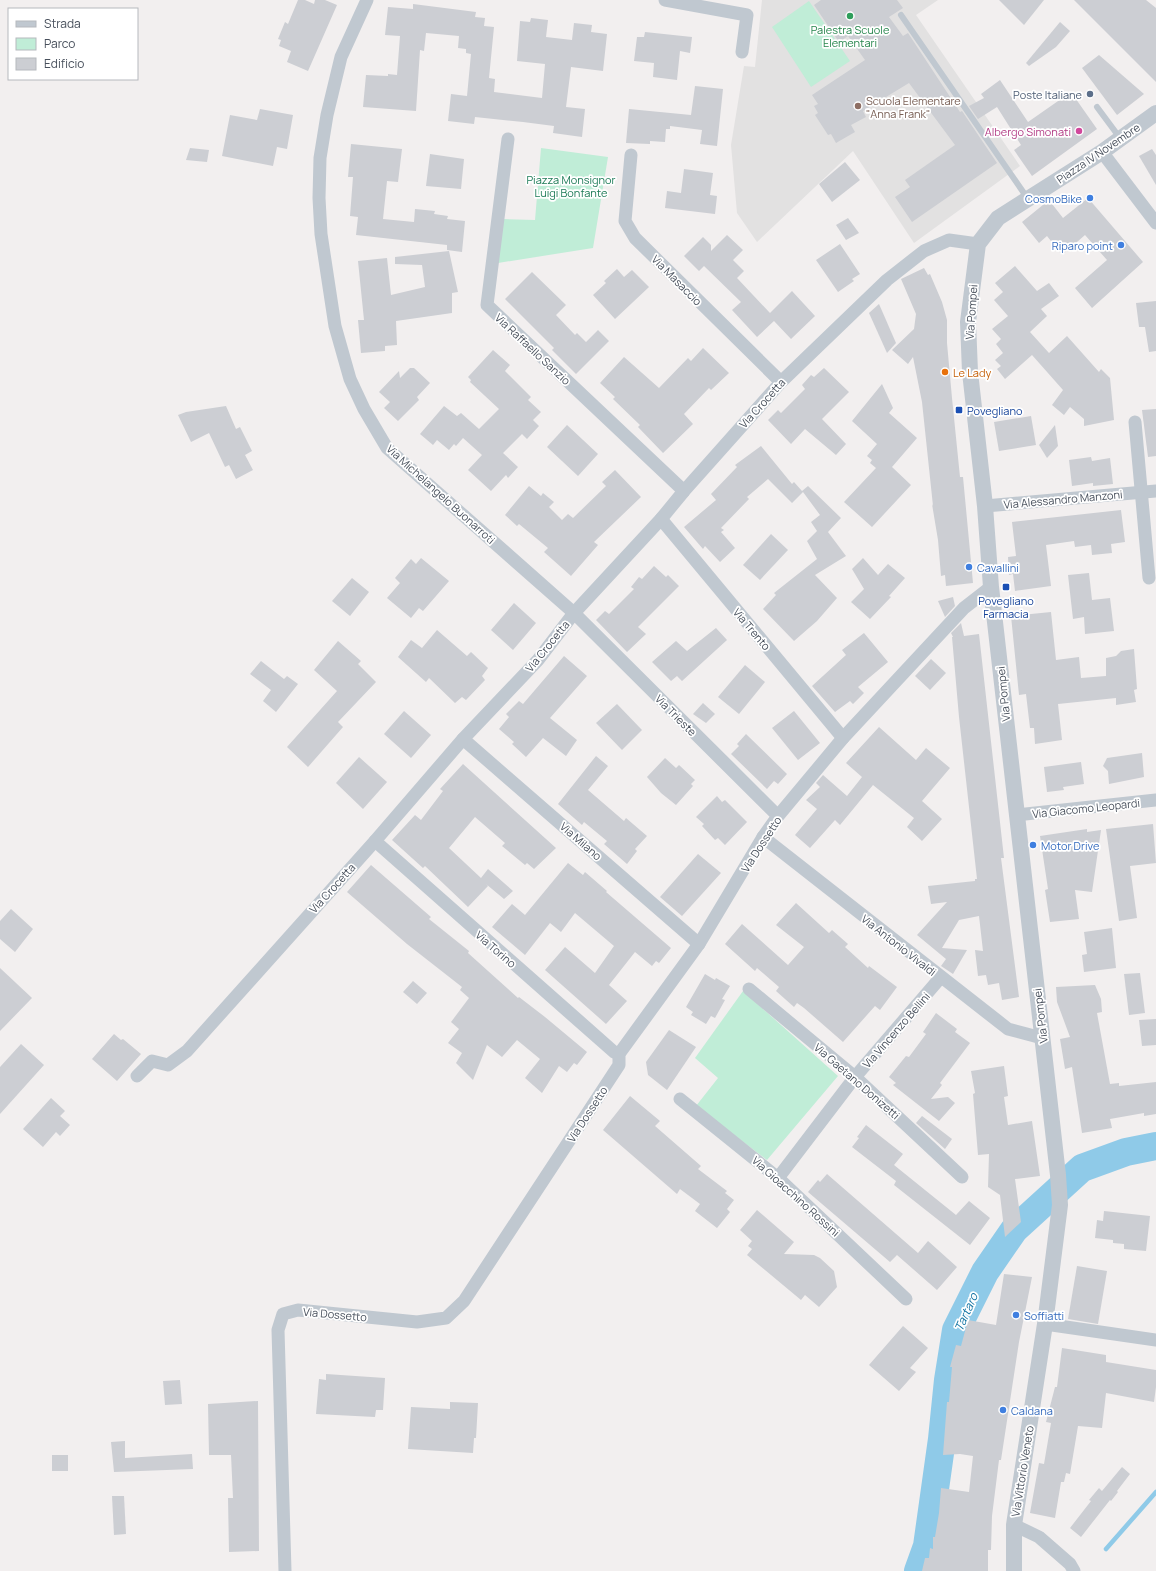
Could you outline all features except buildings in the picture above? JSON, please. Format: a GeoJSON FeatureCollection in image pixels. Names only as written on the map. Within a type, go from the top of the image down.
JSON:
{"type":"FeatureCollection","features":[{"type":"Feature","properties":{"kind":"street","name":"Via Michelangelo Buonarroti"},"geometry":{"type":"LineString","coordinates":[[366,0],[341,57],[327,115],[320,158],[319,198],[321,234],[335,326],[350,379],[364,409],[387,448],[574,613]]}},
{"type":"Feature","properties":{"kind":"street"},"geometry":{"type":"LineString","coordinates":[[665,0],[747,15],[742,52]]}},
{"type":"Feature","properties":{"kind":"street","name":"Piazza IV Novembre"},"geometry":{"type":"LineString","coordinates":[[978,244],[998,218],[1102,152],[1156,113]]}},
{"type":"Feature","properties":{"kind":"street","name":"Via Raffaello Sanzio"},"geometry":{"type":"LineString","coordinates":[[508,139],[487,305],[684,491]]}},
{"type":"Feature","properties":{"kind":"street"},"geometry":{"type":"LineString","coordinates":[[1102,152],[1156,223]]}},
{"type":"Feature","properties":{"kind":"street","name":"Via Masaccio"},"geometry":{"type":"LineString","coordinates":[[631,155],[625,221],[635,238],[781,382]]}},
{"type":"Feature","properties":{"kind":"street","name":"Via Crocetta"},"geometry":{"type":"LineString","coordinates":[[137,1076],[152,1061],[168,1065],[187,1051],[374,842],[463,739],[538,660],[574,613],[661,519],[781,382],[887,280],[924,251],[949,240],[978,244]]}},
{"type":"Feature","properties":{"kind":"street","name":"Via Pompei"},"geometry":{"type":"LineString","coordinates":[[978,244],[968,322],[970,372],[1016,815],[1058,1175]]}},
{"type":"Feature","properties":{"kind":"street"},"geometry":{"type":"LineString","coordinates":[[1135,422],[1149,578]]}},
{"type":"Feature","properties":{"kind":"street","name":"Via Alessandro Manzoni"},"geometry":{"type":"LineString","coordinates":[[985,506],[1156,491]]}},
{"type":"Feature","properties":{"kind":"street","name":"Via Trento"},"geometry":{"type":"LineString","coordinates":[[661,519],[843,738]]}},
{"type":"Feature","properties":{"kind":"street","name":"Via Dossetto"},"geometry":{"type":"LineString","coordinates":[[285,1571],[278,1330],[282,1314],[298,1310],[417,1322],[446,1318],[464,1301],[619,1065],[619,1054],[699,944],[763,837],[778,816],[843,738],[964,608],[992,587]]}},
{"type":"Feature","properties":{"kind":"street","name":"Via Trieste"},"geometry":{"type":"LineString","coordinates":[[574,613],[778,816]]}},
{"type":"Feature","properties":{"kind":"street","name":"Via Milano"},"geometry":{"type":"LineString","coordinates":[[463,739],[699,944]]}},
{"type":"Feature","properties":{"kind":"street","name":"Via Giacomo Leopardi"},"geometry":{"type":"LineString","coordinates":[[1016,815],[1156,800]]}},
{"type":"Feature","properties":{"kind":"street","name":"Via Antonio Vivaldi"},"geometry":{"type":"LineString","coordinates":[[763,837],[1008,1029],[1042,1038]]}},
{"type":"Feature","properties":{"kind":"street","name":"Via Torino"},"geometry":{"type":"LineString","coordinates":[[374,842],[614,1052],[619,1054]]}},
{"type":"Feature","properties":{"kind":"street","name":"Via Vincenzo Bellini"},"geometry":{"type":"LineString","coordinates":[[778,1178],[855,1077],[940,977]]}},
{"type":"Feature","properties":{"kind":"street","name":"Via Gaetano Donizetti"},"geometry":{"type":"LineString","coordinates":[[749,988],[855,1077],[962,1177]]}},
{"type":"Feature","properties":{"kind":"street","name":"Via Gioacchino Rossini"},"geometry":{"type":"LineString","coordinates":[[680,1099],[778,1178],[906,1299]]}},
{"type":"Feature","properties":{"kind":"street","name":"Via Vittorio Veneto"},"geometry":{"type":"LineString","coordinates":[[1014,1571],[1014,1525],[1045,1324],[1060,1205],[1058,1175]]}},
{"type":"Feature","properties":{"kind":"street"},"geometry":{"type":"LineString","coordinates":[[1045,1324],[1156,1340]]}},
{"type":"Feature","properties":{"kind":"street"},"geometry":{"type":"LineString","coordinates":[[1014,1525],[1039,1537],[1070,1564],[1074,1571]]}},
{"type":"Feature","properties":{"kind":"lane"},"geometry":{"type":"LineString","coordinates":[[901,15],[1028,199]]}},
{"type":"Feature","properties":{"kind":"lane"},"geometry":{"type":"LineString","coordinates":[[1097,107],[1121,138]]}},
{"type":"Feature","properties":{"kind":"shaded area","name":"Scuola Elementare \"Anna Frank\""},"geometry":{"type":"Polygon","coordinates":[[[762,0],[938,0],[916,15],[1020,166],[914,243],[853,151],[757,242],[737,213],[731,145],[744,66],[755,67],[762,0]]]}},
{"type":"Feature","properties":{"kind":"green space"},"geometry":{"type":"Polygon","coordinates":[[[809,1],[850,61],[811,87],[772,27],[809,1]]]}},
{"type":"Feature","properties":{"kind":"green space","name":"Piazza Monsignor Luigi Bonfante"},"geometry":{"type":"Polygon","coordinates":[[[541,148],[608,157],[593,248],[498,263],[503,219],[535,220],[541,148]]]}},
{"type":"Feature","properties":{"kind":"green space"},"geometry":{"type":"Polygon","coordinates":[[[743,991],[838,1076],[767,1160],[696,1106],[718,1078],[695,1058],[743,991]]]}},
{"type":"Feature","properties":{"kind":"waterway","name":"Tartaro"},"geometry":{"type":"LineString","coordinates":[[918,1571],[927,1546],[942,1439],[948,1380],[956,1330],[985,1272],[1014,1230],[1082,1168],[1126,1152],[1156,1146]]}},
{"type":"Feature","properties":{"kind":"waterway","name":"Tartaro"},"geometry":{"type":"LineString","coordinates":[[1106,1549],[1156,1492]]}},
{"type":"Feature","properties":{"kind":"place","name":"Palestra Scuole Elementari"},"geometry":{"type":"Point","coordinates":[850,16]}},
{"type":"Feature","properties":{"kind":"place","name":"Poste Italiane"},"geometry":{"type":"Point","coordinates":[1090,94]}},
{"type":"Feature","properties":{"kind":"place","name":"Scuola Elementare \"Anna Frank\""},"geometry":{"type":"Point","coordinates":[858,106]}},
{"type":"Feature","properties":{"kind":"place","name":"Albergo Simonati"},"geometry":{"type":"Point","coordinates":[1079,131]}},
{"type":"Feature","properties":{"kind":"place","name":"CosmoBike"},"geometry":{"type":"Point","coordinates":[1090,198]}},
{"type":"Feature","properties":{"kind":"place","name":"Riparo point"},"geometry":{"type":"Point","coordinates":[1121,245]}},
{"type":"Feature","properties":{"kind":"place","name":"Le Lady"},"geometry":{"type":"Point","coordinates":[945,372]}},
{"type":"Feature","properties":{"kind":"place","name":"Povegliano"},"geometry":{"type":"Point","coordinates":[959,410]}},
{"type":"Feature","properties":{"kind":"place","name":"Cavallini"},"geometry":{"type":"Point","coordinates":[969,567]}},
{"type":"Feature","properties":{"kind":"place","name":"Povegliano Farmacia"},"geometry":{"type":"Point","coordinates":[1006,587]}},
{"type":"Feature","properties":{"kind":"place","name":"Motor Drive"},"geometry":{"type":"Point","coordinates":[1033,845]}},
{"type":"Feature","properties":{"kind":"place","name":"Soffiatti"},"geometry":{"type":"Point","coordinates":[1016,1315]}},
{"type":"Feature","properties":{"kind":"place","name":"Caldana"},"geometry":{"type":"Point","coordinates":[1003,1410]}}]}
